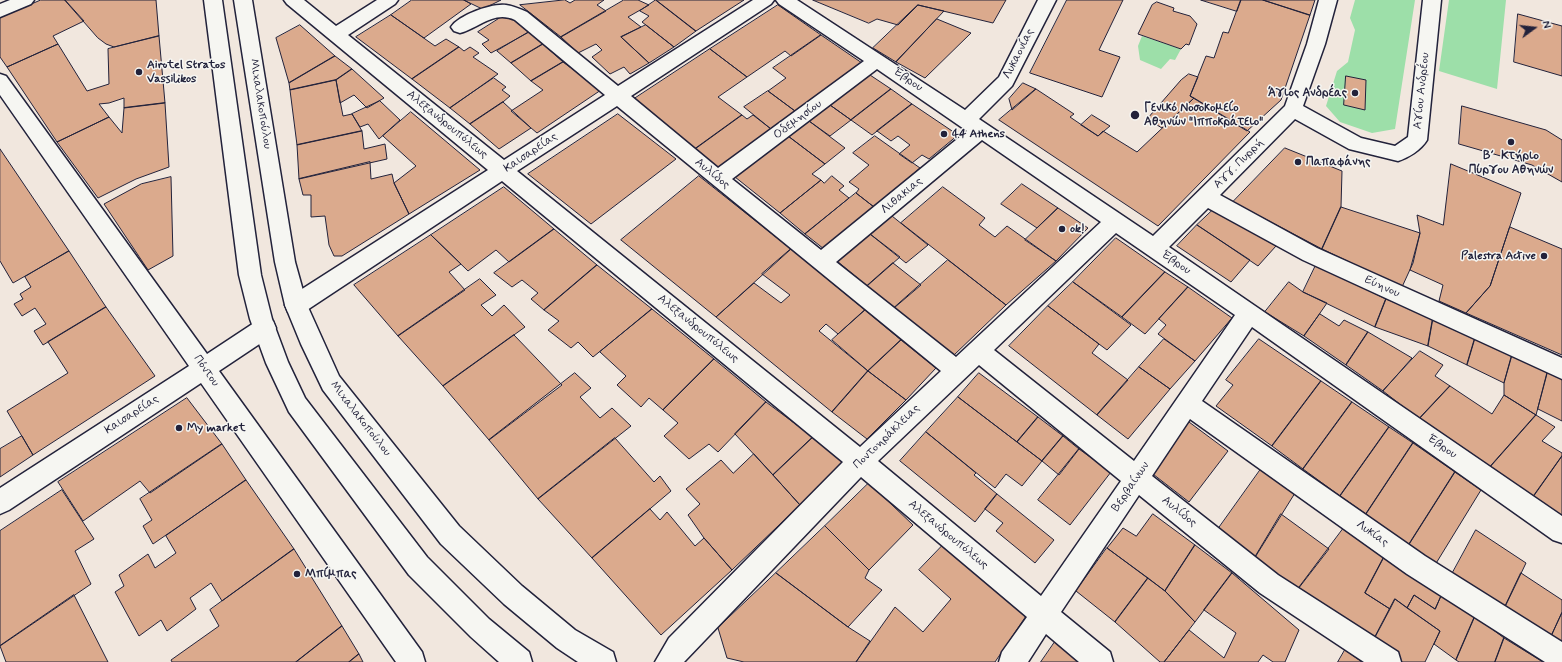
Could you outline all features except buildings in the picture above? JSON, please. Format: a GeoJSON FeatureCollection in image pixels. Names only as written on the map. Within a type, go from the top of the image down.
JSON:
{"type":"FeatureCollection","features":[{"type":"Feature","properties":{"kind":"street"},"geometry":{"type":"LineString","coordinates":[[0,11],[25,0]]}},
{"type":"Feature","properties":{"kind":"street"},"geometry":{"type":"LineString","coordinates":[[213,0],[250,275],[264,328],[277,363],[297,405],[414,560],[480,628],[520,662]]}},
{"type":"Feature","properties":{"kind":"street","name":"Μιχαλακοπούλου"},"geometry":{"type":"LineString","coordinates":[[243,0],[285,262],[296,305],[312,344],[331,383],[450,535],[513,595],[560,634],[602,662]]}},
{"type":"Feature","properties":{"kind":"street","name":"Αλεξανδρουπόλεως"},"geometry":{"type":"LineString","coordinates":[[293,0],[861,462],[1043,616],[1100,662]]}},
{"type":"Feature","properties":{"kind":"street"},"geometry":{"type":"LineString","coordinates":[[336,34],[389,0]]}},
{"type":"Feature","properties":{"kind":"street","name":"Καισαρείας"},"geometry":{"type":"LineString","coordinates":[[296,305],[765,0]]}},
{"type":"Feature","properties":{"kind":"street","name":"Έβρου"},"geometry":{"type":"LineString","coordinates":[[785,0],[974,125],[1155,248],[1562,531]]}},
{"type":"Feature","properties":{"kind":"street","name":"Λυκαονίας"},"geometry":{"type":"LineString","coordinates":[[974,125],[1006,81],[1047,0]]}},
{"type":"Feature","properties":{"kind":"street","name":"Αγγ. Πυρρή"},"geometry":{"type":"LineString","coordinates":[[1155,248],[1293,109],[1316,44],[1328,0]]}},
{"type":"Feature","properties":{"kind":"street","name":"Αγίου Ανδρέου"},"geometry":{"type":"LineString","coordinates":[[1293,109],[1356,144],[1398,154],[1416,140],[1432,0]]}},
{"type":"Feature","properties":{"kind":"street","name":"Αυλίδος"},"geometry":{"type":"LineString","coordinates":[[460,27],[477,16],[500,10],[512,10],[618,95],[718,179],[957,371]]}},
{"type":"Feature","properties":{"kind":"street","name":"Οδεμησίου"},"geometry":{"type":"LineString","coordinates":[[718,179],[877,60]]}},
{"type":"Feature","properties":{"kind":"street"},"geometry":{"type":"LineString","coordinates":[[257,85],[272,70]]}},
{"type":"Feature","properties":{"kind":"street","name":"Πόντου"},"geometry":{"type":"LineString","coordinates":[[0,81],[412,662]]}},
{"type":"Feature","properties":{"kind":"street","name":"Λιθακιας"},"geometry":{"type":"LineString","coordinates":[[822,262],[974,125]]}},
{"type":"Feature","properties":{"kind":"street","name":"Εύηνου"},"geometry":{"type":"LineString","coordinates":[[1206,197],[1310,254],[1562,369]]}},
{"type":"Feature","properties":{"kind":"street","name":"Ποντοηράκλειας"},"geometry":{"type":"LineString","coordinates":[[668,662],[678,647],[861,462],[1115,221]]}},
{"type":"Feature","properties":{"kind":"street","name":"Βερβαίνων"},"geometry":{"type":"LineString","coordinates":[[1012,662],[1250,313]]}},
{"type":"Feature","properties":{"kind":"street","name":"Καισαρείας"},"geometry":{"type":"LineString","coordinates":[[0,502],[264,328]]}},
{"type":"Feature","properties":{"kind":"street","name":"Αυλίδος"},"geometry":{"type":"LineString","coordinates":[[978,351],[1269,584],[1388,662]]}},
{"type":"Feature","properties":{"kind":"street","name":"Λυκίας"},"geometry":{"type":"LineString","coordinates":[[1187,404],[1416,565],[1562,657]]}},
{"type":"Feature","properties":{"kind":"green space"},"geometry":{"type":"Polygon","coordinates":[[[1355,0],[1415,0],[1395,129],[1372,133],[1340,122],[1326,106],[1337,71],[1348,62],[1355,30],[1350,18],[1355,0]]]}},
{"type":"Feature","properties":{"kind":"green space"},"geometry":{"type":"Polygon","coordinates":[[[1449,0],[1506,0],[1497,89],[1439,71],[1449,0]]]}},
{"type":"Feature","properties":{"kind":"green space"},"geometry":{"type":"Polygon","coordinates":[[[1142,36],[1181,49],[1175,60],[1170,59],[1161,69],[1140,60],[1138,46],[1142,36]]]}},
{"type":"Feature","properties":{"kind":"place","name":"Airotel Stratos Vassilikos"},"geometry":{"type":"Point","coordinates":[139,72]}},
{"type":"Feature","properties":{"kind":"place","name":"Άγιος Ανδρέας"},"geometry":{"type":"Point","coordinates":[1355,93]}},
{"type":"Feature","properties":{"kind":"place","name":"Γενικό Νοσοκομείο Αθηνών \"Ιπποκράτειο\""},"geometry":{"type":"Point","coordinates":[1135,115]}},
{"type":"Feature","properties":{"kind":"place","name":"44 Athens"},"geometry":{"type":"Point","coordinates":[944,134]}},
{"type":"Feature","properties":{"kind":"place","name":"Β΄ Κτήριο Πύργου Αθηνών"},"geometry":{"type":"Point","coordinates":[1511,142]}},
{"type":"Feature","properties":{"kind":"place","name":"Παπαφάνης"},"geometry":{"type":"Point","coordinates":[1298,162]}},
{"type":"Feature","properties":{"kind":"place","name":"ok!"},"geometry":{"type":"Point","coordinates":[1062,229]}},
{"type":"Feature","properties":{"kind":"place","name":"Palestra Active"},"geometry":{"type":"Point","coordinates":[1544,256]}},
{"type":"Feature","properties":{"kind":"place","name":"My market"},"geometry":{"type":"Point","coordinates":[179,428]}},
{"type":"Feature","properties":{"kind":"place","name":"Μπίμπας"},"geometry":{"type":"Point","coordinates":[297,574]}}]}
